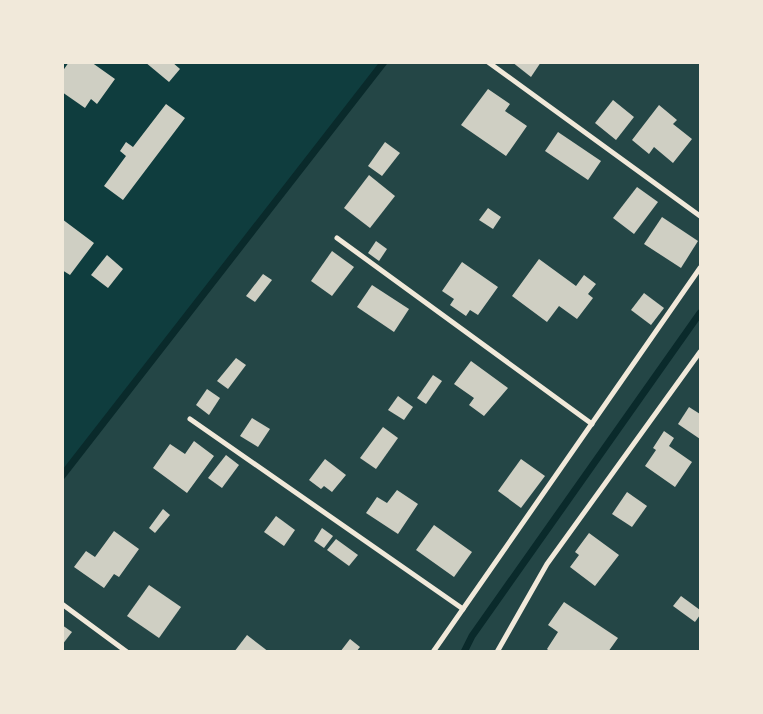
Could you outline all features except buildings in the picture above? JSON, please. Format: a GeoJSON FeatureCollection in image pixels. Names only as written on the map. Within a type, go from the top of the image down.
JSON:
{"type":"FeatureCollection","features":[{"type":"Feature","properties":{"kind":"street"},"geometry":{"type":"LineString","coordinates":[[488,62],[700,216]]}},
{"type":"Feature","properties":{"kind":"street"},"geometry":{"type":"LineString","coordinates":[[338,238],[592,424]]}},
{"type":"Feature","properties":{"kind":"street"},"geometry":{"type":"LineString","coordinates":[[433,652],[700,268]]}},
{"type":"Feature","properties":{"kind":"street"},"geometry":{"type":"LineString","coordinates":[[497,652],[547,564],[700,352]]}},
{"type":"Feature","properties":{"kind":"street"},"geometry":{"type":"LineString","coordinates":[[190,418],[463,609]]}},
{"type":"Feature","properties":{"kind":"street"},"geometry":{"type":"LineString","coordinates":[[62,604],[127,652]]}},
{"type":"Feature","properties":{"kind":"shaded area"},"geometry":{"type":"Polygon","coordinates":[[[384,63],[700,63],[700,651],[63,651],[62,476],[384,63]]]}},
{"type":"Feature","properties":{"kind":"waterway"},"geometry":{"type":"LineString","coordinates":[[62,476],[384,62]]}},
{"type":"Feature","properties":{"kind":"waterway"},"geometry":{"type":"LineString","coordinates":[[464,652],[472,636],[700,313]]}}]}
